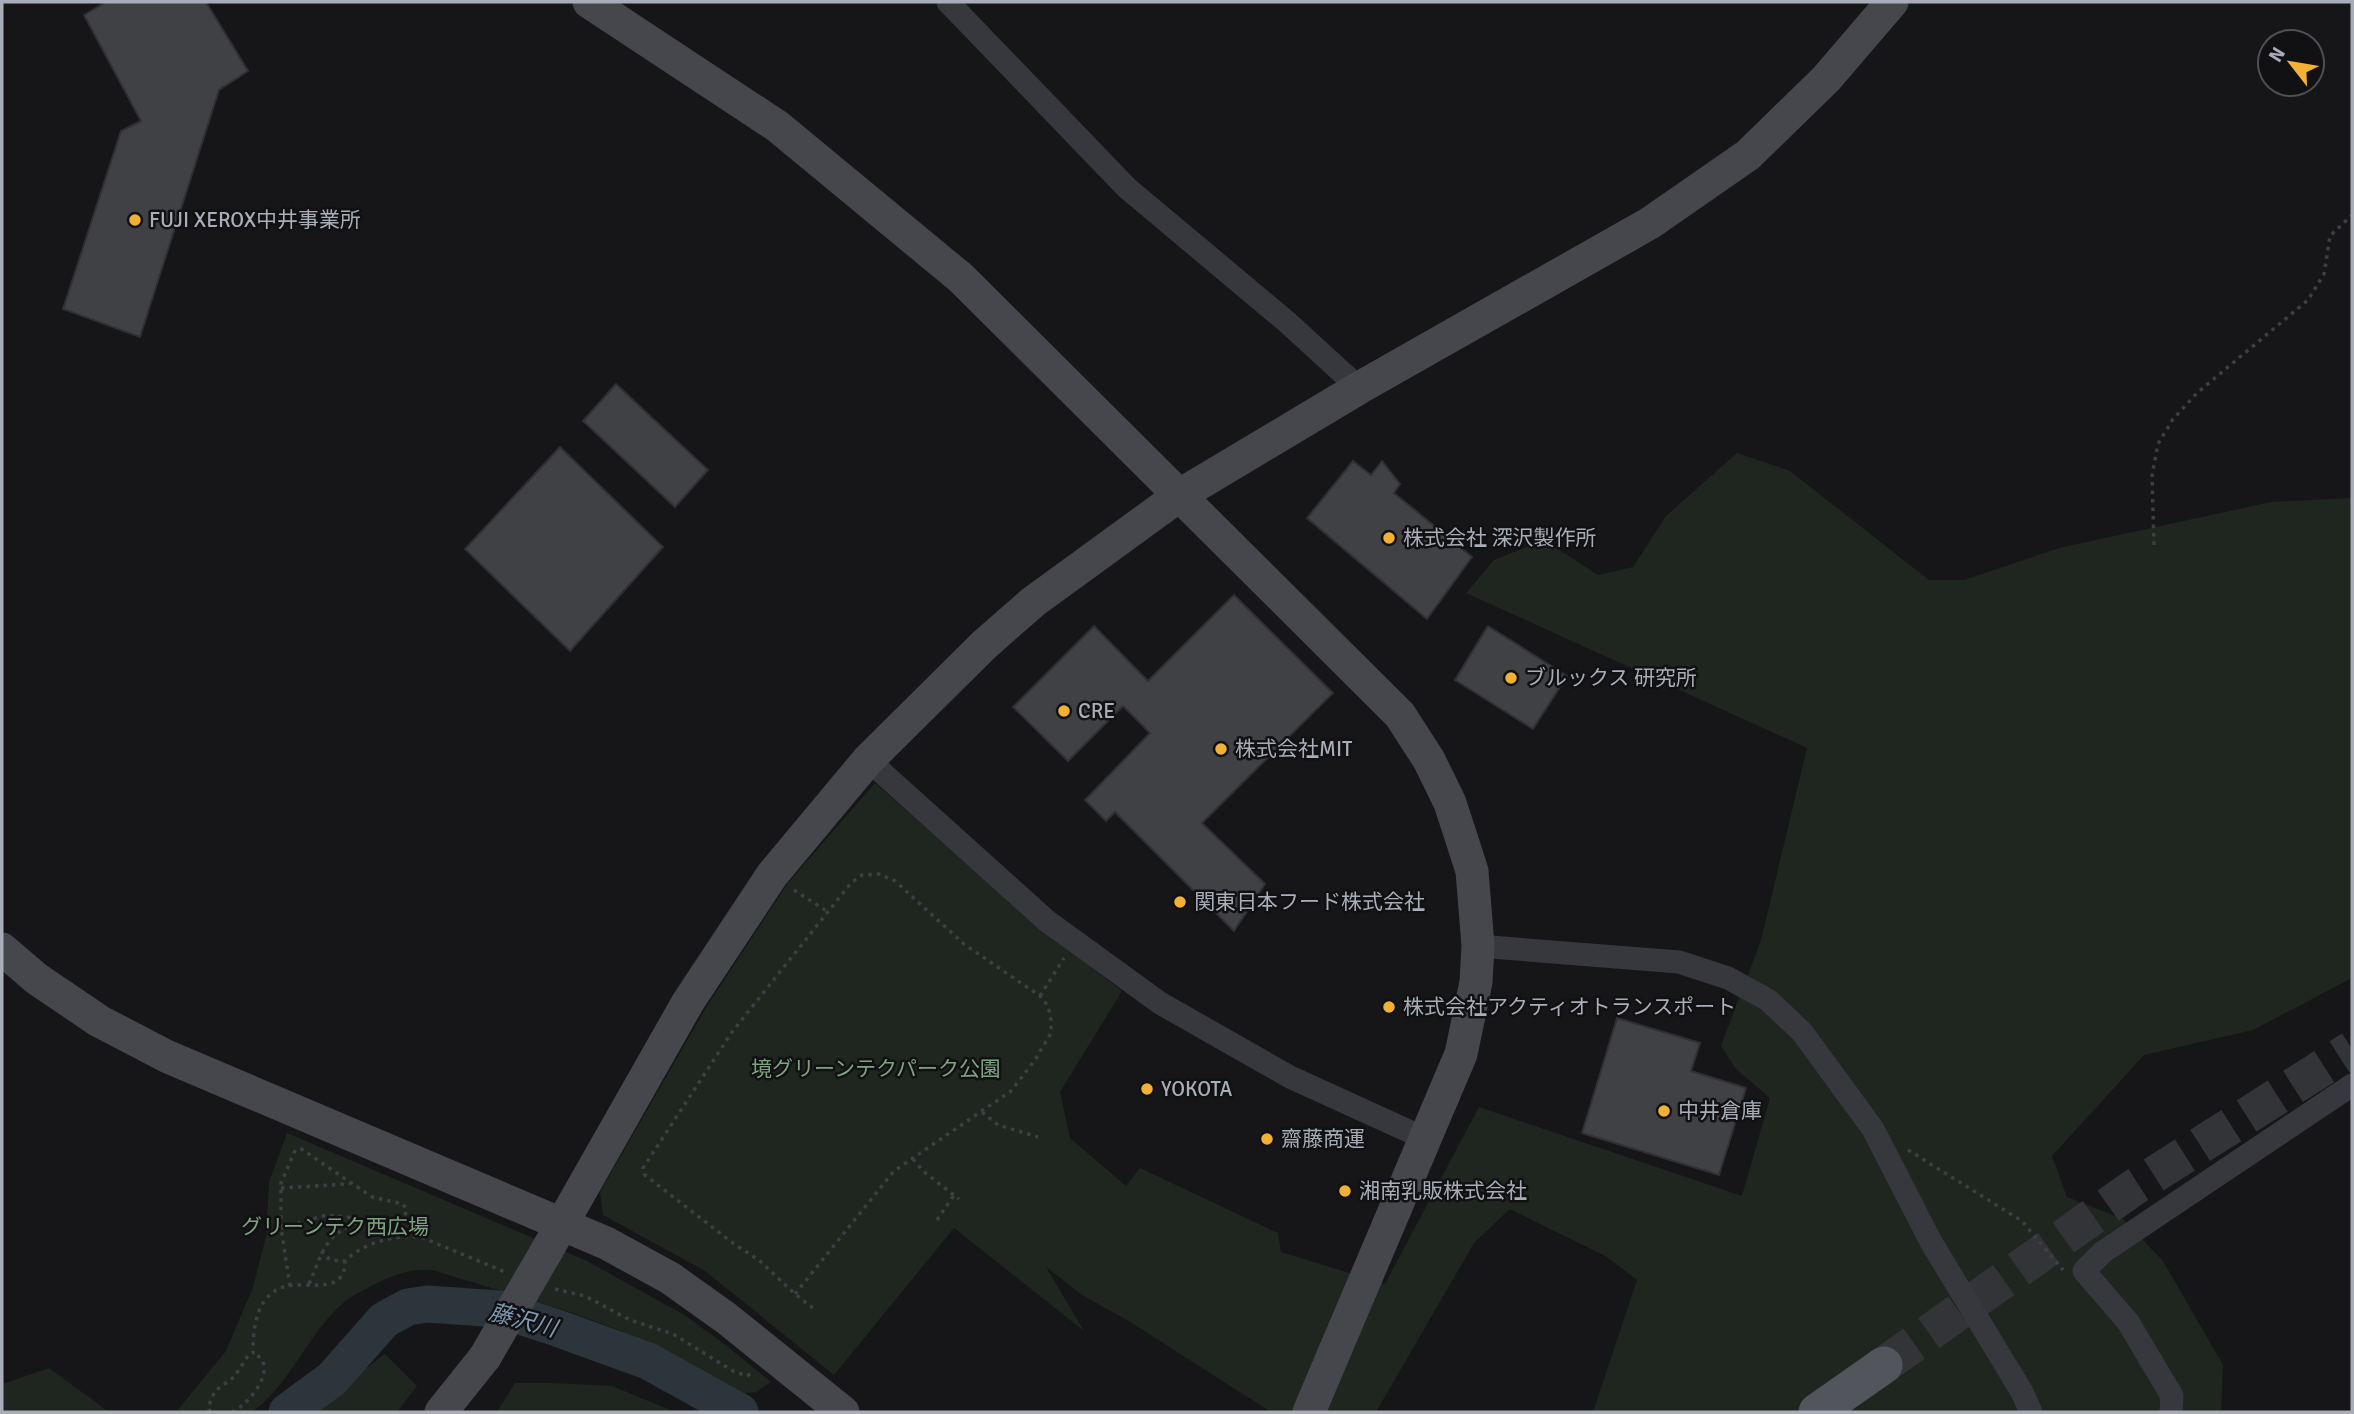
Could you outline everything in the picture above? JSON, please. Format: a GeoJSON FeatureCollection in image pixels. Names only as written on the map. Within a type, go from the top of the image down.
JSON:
{"type":"FeatureCollection","features":[{"type":"Feature","properties":{"kind":"main road"},"geometry":{"type":"LineString","coordinates":[[1817,1412],[1884,1365]]}},
{"type":"Feature","properties":{"kind":"street"},"geometry":{"type":"LineString","coordinates":[[589,2],[777,126],[961,278],[1400,715],[1429,761],[1450,803],[1472,871],[1478,946],[1476,982],[1461,1054],[1309,1412]]}},
{"type":"Feature","properties":{"kind":"street"},"geometry":{"type":"LineString","coordinates":[[948,2],[1126,188],[1287,322],[1359,388]]}},
{"type":"Feature","properties":{"kind":"street"},"geometry":{"type":"LineString","coordinates":[[441,1412],[485,1357],[688,1002],[772,875],[868,760],[984,645],[1033,602],[1180,495],[1359,388],[1650,223],[1748,155],[1826,79],[1892,2]]}},
{"type":"Feature","properties":{"kind":"street"},"geometry":{"type":"LineString","coordinates":[[868,760],[1047,921],[1160,1003],[1278,1070],[1426,1139]]}},
{"type":"Feature","properties":{"kind":"street"},"geometry":{"type":"LineString","coordinates":[[1478,946],[1679,962],[1728,978],[1768,1000],[1802,1032],[1873,1129],[1931,1242],[2022,1392],[2031,1412]]}},
{"type":"Feature","properties":{"kind":"street"},"geometry":{"type":"LineString","coordinates":[[2,949],[37,979],[99,1021],[166,1056],[554,1239],[606,1243],[670,1278],[726,1318],[843,1412]]}},
{"type":"Feature","properties":{"kind":"street"},"geometry":{"type":"LineString","coordinates":[[2171,1412],[2172,1396],[2128,1322],[2084,1271],[2103,1252],[2352,1085]]}},
{"type":"Feature","properties":{"kind":"path"},"geometry":{"type":"LineString","coordinates":[[2154,545],[2152,475],[2158,443],[2173,419],[2197,393],[2308,300],[2323,274],[2330,236],[2352,215]]}},
{"type":"Feature","properties":{"kind":"path"},"geometry":{"type":"LineString","coordinates":[[795,1294],[894,1171],[1011,1091],[1035,1060],[1051,1033],[1048,1006],[1040,996],[964,944],[895,881],[879,874],[862,875],[851,883],[732,1032],[643,1168],[645,1175],[760,1261],[795,1294],[813,1308]]}},
{"type":"Feature","properties":{"kind":"path"},"geometry":{"type":"LineString","coordinates":[[772,875],[828,912]]}},
{"type":"Feature","properties":{"kind":"path"},"geometry":{"type":"LineString","coordinates":[[1040,996],[1074,942]]}},
{"type":"Feature","properties":{"kind":"path"},"geometry":{"type":"LineString","coordinates":[[982,1112],[998,1125],[1038,1137]]}},
{"type":"Feature","properties":{"kind":"path"},"geometry":{"type":"LineString","coordinates":[[1873,1129],[2022,1221],[2063,1270]]}},
{"type":"Feature","properties":{"kind":"path"},"geometry":{"type":"LineString","coordinates":[[281,1228],[326,1215],[363,1219],[402,1218],[407,1211],[403,1205],[391,1200],[372,1197],[297,1146],[281,1183],[281,1228],[290,1286]]}},
{"type":"Feature","properties":{"kind":"path"},"geometry":{"type":"LineString","coordinates":[[914,1158],[923,1171],[959,1199]]}},
{"type":"Feature","properties":{"kind":"path"},"geometry":{"type":"LineString","coordinates":[[281,1188],[352,1184]]}},
{"type":"Feature","properties":{"kind":"path"},"geometry":{"type":"LineString","coordinates":[[937,1220],[954,1195]]}},
{"type":"Feature","properties":{"kind":"path"},"geometry":{"type":"LineString","coordinates":[[309,1284],[321,1251],[327,1243],[342,1229],[363,1219]]}},
{"type":"Feature","properties":{"kind":"path"},"geometry":{"type":"LineString","coordinates":[[253,1353],[254,1332],[260,1309],[272,1294],[283,1287],[326,1285],[336,1280],[345,1268],[345,1261]]}},
{"type":"Feature","properties":{"kind":"path"},"geometry":{"type":"LineString","coordinates":[[210,1412],[208,1407],[215,1391],[234,1377],[253,1353]]}},
{"type":"Feature","properties":{"kind":"path"},"geometry":{"type":"LineString","coordinates":[[232,1412],[247,1401],[264,1373],[263,1359],[253,1353]]}},
{"type":"Feature","properties":{"kind":"green space","name":"境グリーンテクパーク公園"},"geometry":{"type":"Polygon","coordinates":[[[1737,453],[1790,471],[1929,580],[1964,580],[2059,548],[2271,502],[2352,498],[2352,978],[2253,1030],[2144,1055],[2052,1156],[2067,1197],[2123,1219],[2163,1261],[2223,1365],[2221,1412],[1593,1412],[1637,1280],[1607,1257],[1510,1209],[1474,1243],[1376,1412],[1271,1412],[1127,1320],[1082,1295],[1046,1267],[1084,1331],[954,1228],[834,1375],[705,1271],[603,1215],[600,1192],[707,1006],[788,883],[875,783],[1035,924],[1122,991],[1060,1092],[1070,1138],[1126,1186],[1140,1168],[1278,1233],[1281,1252],[1385,1284],[1479,1107],[1742,1196],[1770,1098],[1736,1069],[1721,1046],[1761,940],[1807,748],[1466,593],[1494,560],[1544,540],[1598,575],[1633,567],[1666,516],[1737,453]]]}},
{"type":"Feature","properties":{"kind":"green space","name":"グリーンテク西広場"},"geometry":{"type":"Polygon","coordinates":[[[287,1133],[587,1261],[686,1316],[771,1382],[756,1392],[744,1393],[621,1331],[576,1314],[432,1270],[424,1270],[389,1277],[351,1297],[324,1323],[279,1386],[252,1412],[176,1412],[226,1351],[253,1287],[266,1237],[269,1182],[287,1133]]]}},
{"type":"Feature","properties":{"kind":"green space"},"geometry":{"type":"Polygon","coordinates":[[[385,1354],[417,1386],[397,1412],[308,1412],[385,1354]]]}},
{"type":"Feature","properties":{"kind":"green space"},"geometry":{"type":"Polygon","coordinates":[[[49,1368],[109,1412],[2,1412],[2,1384],[49,1368]]]}},
{"type":"Feature","properties":{"kind":"green space"},"geometry":{"type":"Polygon","coordinates":[[[515,1383],[612,1386],[675,1412],[497,1412],[515,1383]]]}},
{"type":"Feature","properties":{"kind":"building","name":"FUJI XEROX中井事業所"},"geometry":{"type":"Polygon","coordinates":[[[106,2],[206,2],[248,71],[219,90],[140,337],[63,309],[121,131],[141,121],[84,15],[106,2]]]}},
{"type":"Feature","properties":{"kind":"building"},"geometry":{"type":"Polygon","coordinates":[[[616,384],[708,470],[675,507],[583,421],[616,384]]]}},
{"type":"Feature","properties":{"kind":"building"},"geometry":{"type":"Polygon","coordinates":[[[560,447],[663,547],[570,651],[465,549],[560,447]]]}},
{"type":"Feature","properties":{"kind":"building","name":"株式会社 深沢製作所"},"geometry":{"type":"Polygon","coordinates":[[[1353,461],[1371,475],[1382,461],[1400,484],[1394,493],[1472,557],[1427,619],[1307,518],[1353,461]]]}},
{"type":"Feature","properties":{"kind":"building"},"geometry":{"type":"Polygon","coordinates":[[[1234,595],[1333,693],[1202,823],[1265,884],[1234,931],[1115,812],[1106,821],[1085,800],[1150,733],[1123,706],[1068,761],[1013,707],[1094,626],[1148,681],[1234,595]]]}},
{"type":"Feature","properties":{"kind":"building","name":"ブルックス 研究所"},"geometry":{"type":"Polygon","coordinates":[[[1488,626],[1567,676],[1533,729],[1455,680],[1488,626]]]}},
{"type":"Feature","properties":{"kind":"building","name":"中井倉庫"},"geometry":{"type":"Polygon","coordinates":[[[1617,1018],[1700,1043],[1691,1071],[1746,1088],[1719,1175],[1582,1133],[1617,1018]]]}},
{"type":"Feature","properties":{"kind":"waterway","name":"藤沢川"},"geometry":{"type":"LineString","coordinates":[[287,1412],[332,1379],[384,1320],[408,1307],[427,1304],[499,1309],[557,1328],[648,1361],[740,1412]]}},
{"type":"Feature","properties":{"kind":"tunnel"},"geometry":{"type":"LineString","coordinates":[[1884,1365],[2133,1188],[2352,1049]]}},
{"type":"Feature","properties":{"kind":"place","name":"FUJI XEROX中井事業所"},"geometry":{"type":"Point","coordinates":[135,220]}},
{"type":"Feature","properties":{"kind":"place","name":"株式会社 深沢製作所"},"geometry":{"type":"Point","coordinates":[1389,538]}},
{"type":"Feature","properties":{"kind":"place","name":"ブルックス 研究所"},"geometry":{"type":"Point","coordinates":[1511,678]}},
{"type":"Feature","properties":{"kind":"place","name":"CRE"},"geometry":{"type":"Point","coordinates":[1064,711]}},
{"type":"Feature","properties":{"kind":"place","name":"株式会社MIT"},"geometry":{"type":"Point","coordinates":[1221,749]}},
{"type":"Feature","properties":{"kind":"place","name":"関東日本フード株式会社"},"geometry":{"type":"Point","coordinates":[1180,902]}},
{"type":"Feature","properties":{"kind":"place","name":"株式会社アクティオトランスポート"},"geometry":{"type":"Point","coordinates":[1389,1007]}},
{"type":"Feature","properties":{"kind":"place","name":"YOKOTA"},"geometry":{"type":"Point","coordinates":[1147,1089]}},
{"type":"Feature","properties":{"kind":"place","name":"中井倉庫"},"geometry":{"type":"Point","coordinates":[1664,1111]}},
{"type":"Feature","properties":{"kind":"place","name":"齋藤商運"},"geometry":{"type":"Point","coordinates":[1267,1139]}},
{"type":"Feature","properties":{"kind":"place","name":"湘南乳販株式会社"},"geometry":{"type":"Point","coordinates":[1345,1191]}}]}
